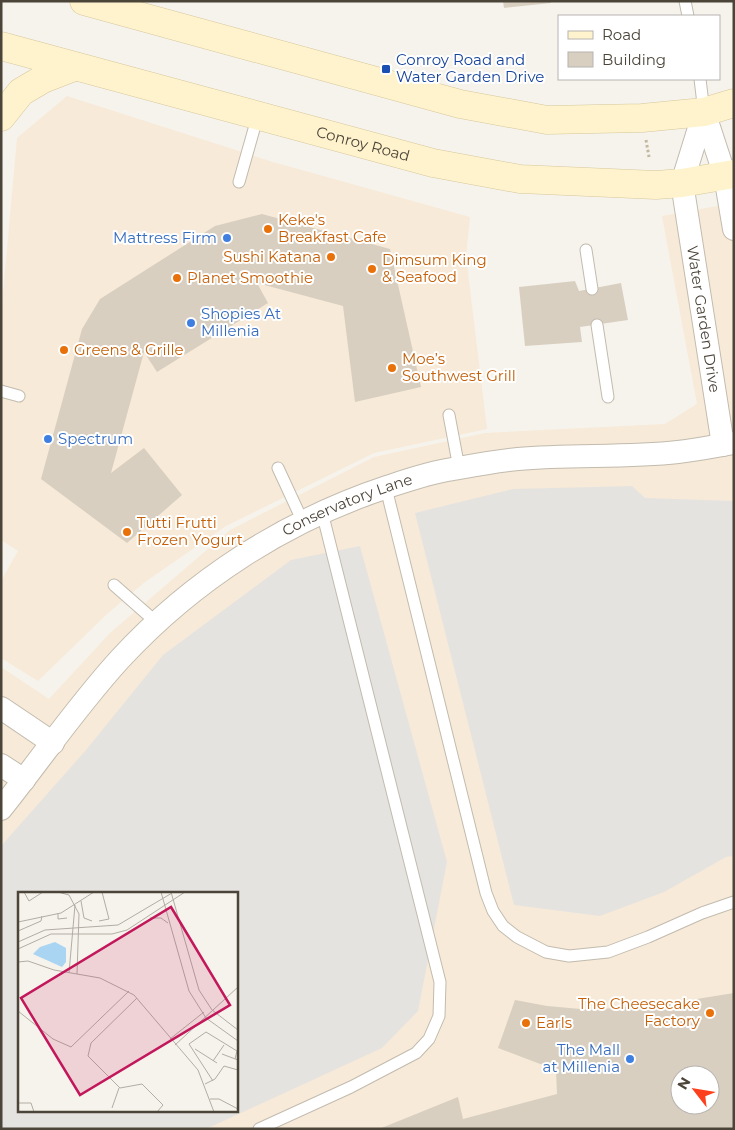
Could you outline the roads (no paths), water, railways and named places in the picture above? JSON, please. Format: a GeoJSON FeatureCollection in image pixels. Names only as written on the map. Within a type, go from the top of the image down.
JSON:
{"type":"FeatureCollection","features":[{"type":"Feature","properties":{"kind":"main road"},"geometry":{"type":"LineString","coordinates":[[84,1],[460,104],[547,120],[642,118],[704,112],[734,103]]}},
{"type":"Feature","properties":{"kind":"main road","name":"Conroy Road"},"geometry":{"type":"LineString","coordinates":[[1,46],[433,163],[520,179],[656,185],[682,183],[729,175]]}},
{"type":"Feature","properties":{"kind":"main road"},"geometry":{"type":"LineString","coordinates":[[1,117],[21,92],[44,79],[74,67]]}},
{"type":"Feature","properties":{"kind":"street"},"geometry":{"type":"LineString","coordinates":[[704,112],[729,175],[734,229]]}},
{"type":"Feature","properties":{"kind":"street"},"geometry":{"type":"LineString","coordinates":[[682,183],[704,112]]}},
{"type":"Feature","properties":{"kind":"street","name":"Water Garden Drive"},"geometry":{"type":"LineString","coordinates":[[682,183],[728,444]]}},
{"type":"Feature","properties":{"kind":"street","name":"Conservatory Lane"},"geometry":{"type":"LineString","coordinates":[[1,809],[83,703],[119,660],[156,622],[229,565],[270,539],[313,517],[361,496],[459,468],[518,459],[677,452],[728,444]]}},
{"type":"Feature","properties":{"kind":"street"},"geometry":{"type":"LineString","coordinates":[[1,708],[53,743]]}},
{"type":"Feature","properties":{"kind":"street"},"geometry":{"type":"LineString","coordinates":[[1,765],[24,780]]}},
{"type":"Feature","properties":{"kind":"lane"},"geometry":{"type":"LineString","coordinates":[[685,1],[688,15]]}},
{"type":"Feature","properties":{"kind":"lane"},"geometry":{"type":"LineString","coordinates":[[700,80],[704,112]]}},
{"type":"Feature","properties":{"kind":"lane"},"geometry":{"type":"LineString","coordinates":[[239,182],[258,115]]}},
{"type":"Feature","properties":{"kind":"lane"},"geometry":{"type":"LineString","coordinates":[[586,250],[592,289]]}},
{"type":"Feature","properties":{"kind":"lane"},"geometry":{"type":"LineString","coordinates":[[597,324],[608,397]]}},
{"type":"Feature","properties":{"kind":"lane"},"geometry":{"type":"LineString","coordinates":[[1,391],[19,396]]}},
{"type":"Feature","properties":{"kind":"lane"},"geometry":{"type":"LineString","coordinates":[[449,415],[459,468]]}},
{"type":"Feature","properties":{"kind":"lane"},"geometry":{"type":"LineString","coordinates":[[259,1129],[344,1091],[416,1053],[429,1039],[439,1016],[440,982],[313,517],[278,468]]}},
{"type":"Feature","properties":{"kind":"lane"},"geometry":{"type":"LineString","coordinates":[[386,488],[486,893],[493,912],[503,926],[517,937],[546,952],[569,956],[608,952],[702,913],[734,902]]}},
{"type":"Feature","properties":{"kind":"lane"},"geometry":{"type":"LineString","coordinates":[[114,585],[156,622]]}},
{"type":"Feature","properties":{"kind":"place","name":"Conroy Road and Water Garden Drive"},"geometry":{"type":"Point","coordinates":[386,69]}},
{"type":"Feature","properties":{"kind":"place","name":"Keke's Breakfast Cafe"},"geometry":{"type":"Point","coordinates":[268,229]}},
{"type":"Feature","properties":{"kind":"place","name":"Mattress Firm"},"geometry":{"type":"Point","coordinates":[227,238]}},
{"type":"Feature","properties":{"kind":"place","name":"Sushi Katana"},"geometry":{"type":"Point","coordinates":[331,257]}},
{"type":"Feature","properties":{"kind":"place","name":"Dimsum King & Seafood"},"geometry":{"type":"Point","coordinates":[372,269]}},
{"type":"Feature","properties":{"kind":"place","name":"Planet Smoothie"},"geometry":{"type":"Point","coordinates":[177,278]}},
{"type":"Feature","properties":{"kind":"place","name":"Shopies At Millenia"},"geometry":{"type":"Point","coordinates":[191,323]}},
{"type":"Feature","properties":{"kind":"place","name":"Greens & Grille"},"geometry":{"type":"Point","coordinates":[64,350]}},
{"type":"Feature","properties":{"kind":"place","name":"Moe’s Southwest Grill"},"geometry":{"type":"Point","coordinates":[392,368]}},
{"type":"Feature","properties":{"kind":"place","name":"Spectrum"},"geometry":{"type":"Point","coordinates":[48,439]}},
{"type":"Feature","properties":{"kind":"place","name":"Tutti Frutti Frozen Yogurt"},"geometry":{"type":"Point","coordinates":[127,532]}},
{"type":"Feature","properties":{"kind":"place","name":"The Cheesecake Factory"},"geometry":{"type":"Point","coordinates":[710,1013]}},
{"type":"Feature","properties":{"kind":"place","name":"Earls"},"geometry":{"type":"Point","coordinates":[526,1023]}},
{"type":"Feature","properties":{"kind":"place","name":"The Mall at Millenia"},"geometry":{"type":"Point","coordinates":[630,1059]}}]}
